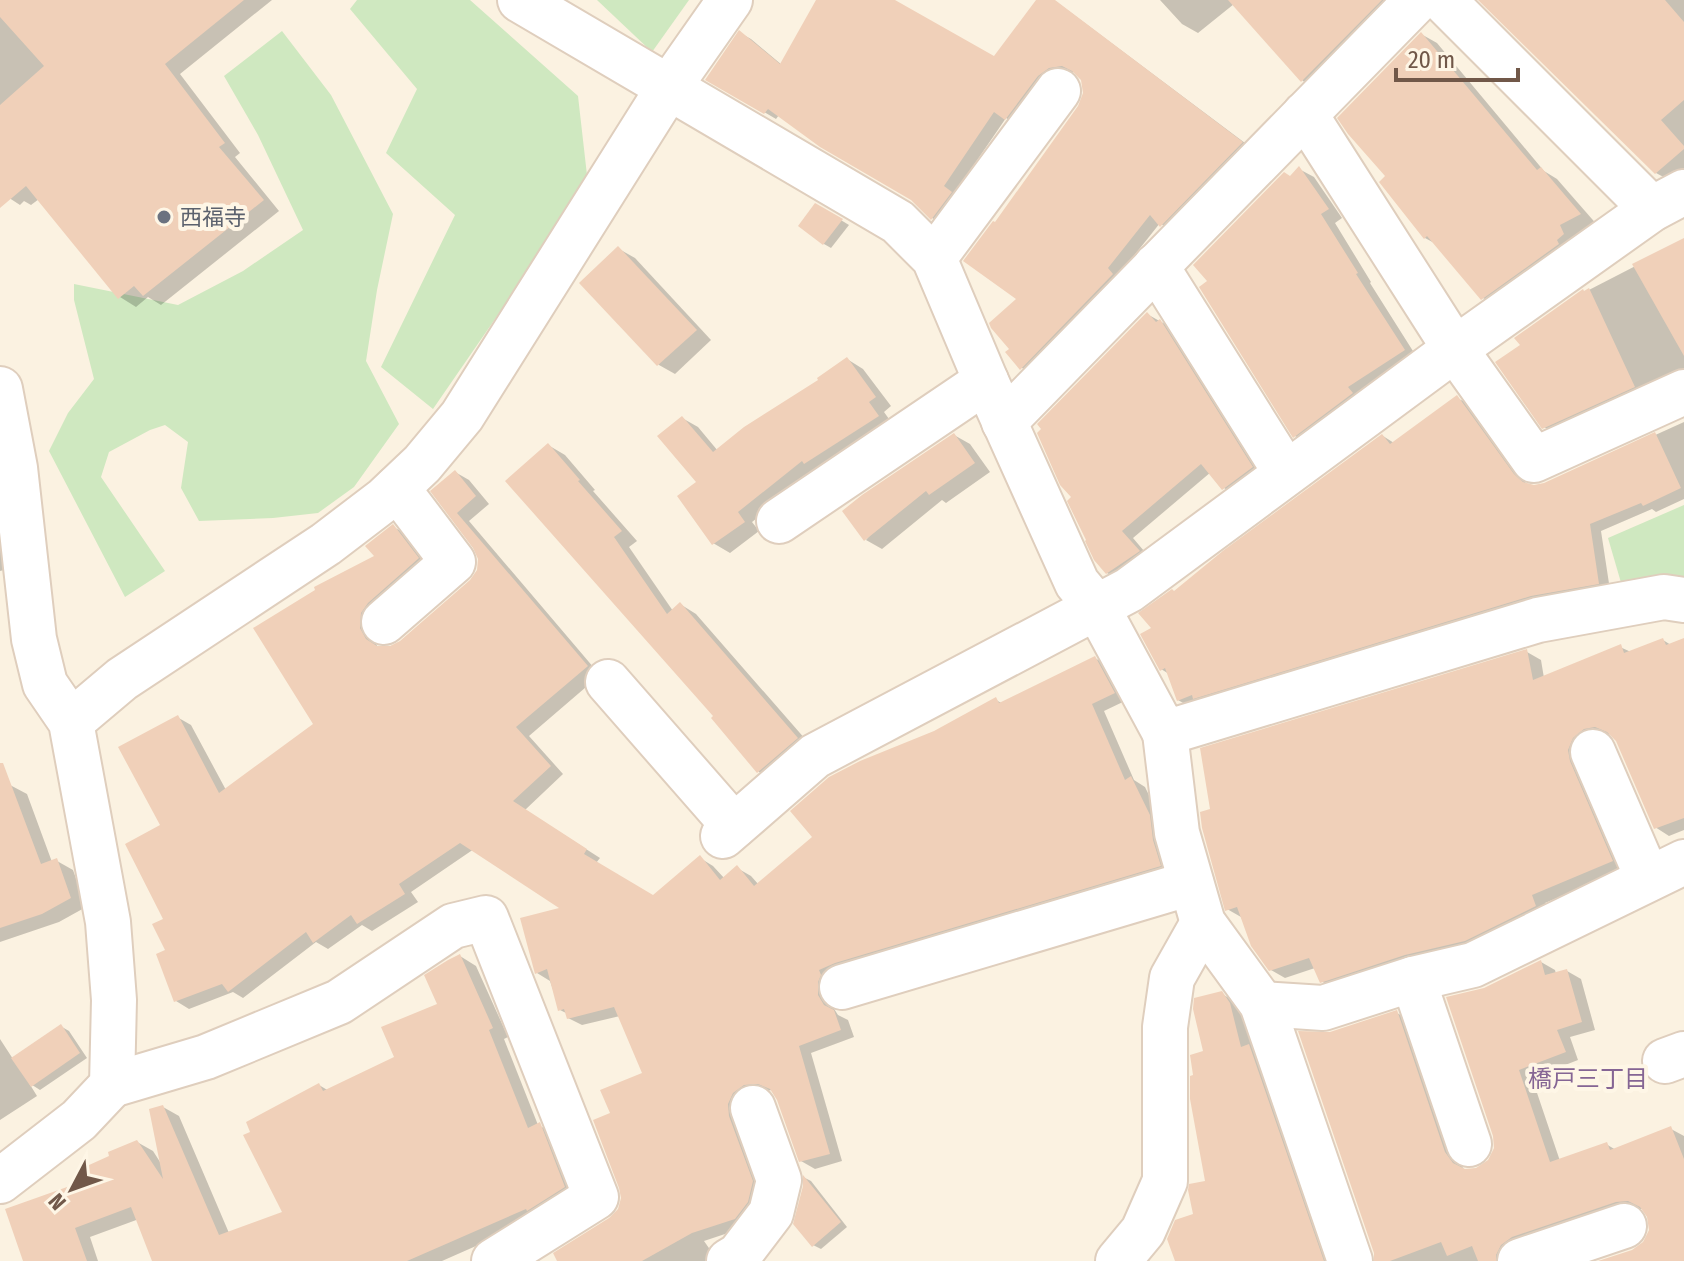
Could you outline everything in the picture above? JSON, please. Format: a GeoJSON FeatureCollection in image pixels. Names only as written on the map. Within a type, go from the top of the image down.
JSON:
{"type":"FeatureCollection","features":[{"type":"Feature","properties":{"kind":"street"},"geometry":{"type":"LineString","coordinates":[[520,0],[898,222],[934,258],[1077,583],[1097,607],[1165,733],[1177,833],[1197,903],[1262,1004],[1350,1261]]}},
{"type":"Feature","properties":{"kind":"street"},"geometry":{"type":"LineString","coordinates":[[71,722],[122,679],[326,544],[397,488],[422,464],[462,416],[669,87],[730,0]]}},
{"type":"Feature","properties":{"kind":"street"},"geometry":{"type":"LineString","coordinates":[[1004,422],[1417,0]]}},
{"type":"Feature","properties":{"kind":"street"},"geometry":{"type":"LineString","coordinates":[[608,682],[728,831],[815,756],[1129,590],[1455,349],[1668,201],[1443,0]]}},
{"type":"Feature","properties":{"kind":"street"},"geometry":{"type":"LineString","coordinates":[[934,258],[1058,91]]}},
{"type":"Feature","properties":{"kind":"street"},"geometry":{"type":"LineString","coordinates":[[1305,114],[1455,349],[1534,460],[1684,392]]}},
{"type":"Feature","properties":{"kind":"street"},"geometry":{"type":"LineString","coordinates":[[1156,266],[1286,473]]}},
{"type":"Feature","properties":{"kind":"street"},"geometry":{"type":"LineString","coordinates":[[779,521],[986,381]]}},
{"type":"Feature","properties":{"kind":"street"},"geometry":{"type":"LineString","coordinates":[[0,389],[15,468],[34,639],[45,684],[71,722],[108,922],[114,1000],[112,1085]]}},
{"type":"Feature","properties":{"kind":"street"},"geometry":{"type":"LineString","coordinates":[[384,622],[453,562],[397,488]]}},
{"type":"Feature","properties":{"kind":"street"},"geometry":{"type":"LineString","coordinates":[[1165,733],[1538,620],[1664,597],[1684,600]]}},
{"type":"Feature","properties":{"kind":"street"},"geometry":{"type":"LineString","coordinates":[[1262,1004],[1323,1008],[1413,979],[1473,965],[1666,871],[1593,752]]}},
{"type":"Feature","properties":{"kind":"street"},"geometry":{"type":"LineString","coordinates":[[842,987],[1197,903]]}},
{"type":"Feature","properties":{"kind":"street"},"geometry":{"type":"LineString","coordinates":[[1118,1261],[1143,1231],[1165,1181],[1165,1027],[1172,978],[1197,903]]}},
{"type":"Feature","properties":{"kind":"street"},"geometry":{"type":"LineString","coordinates":[[0,1181],[79,1120],[112,1085],[206,1057],[339,1002],[453,926],[486,918],[596,1197],[494,1261]]}},
{"type":"Feature","properties":{"kind":"street"},"geometry":{"type":"LineString","coordinates":[[1413,979],[1469,1144]]}},
{"type":"Feature","properties":{"kind":"street"},"geometry":{"type":"LineString","coordinates":[[729,1261],[739,1255],[771,1213],[779,1180],[753,1108]]}},
{"type":"Feature","properties":{"kind":"street"},"geometry":{"type":"LineString","coordinates":[[1520,1261],[1624,1226]]}},
{"type":"Feature","properties":{"kind":"green space"},"geometry":{"type":"Polygon","coordinates":[[[357,0],[470,0],[578,96],[588,184],[433,409],[381,367],[455,215],[386,153],[417,89],[350,9],[357,0]]]}},
{"type":"Feature","properties":{"kind":"green space"},"geometry":{"type":"Polygon","coordinates":[[[597,0],[689,0],[652,52],[597,0]]]}},
{"type":"Feature","properties":{"kind":"green space"},"geometry":{"type":"Polygon","coordinates":[[[282,31],[331,95],[393,214],[366,361],[399,424],[354,487],[318,513],[273,518],[199,521],[181,488],[188,442],[165,425],[109,452],[101,477],[165,571],[125,597],[49,451],[68,413],[94,379],[74,300],[74,284],[178,305],[243,271],[303,230],[258,135],[224,76],[282,31]]]}},
{"type":"Feature","properties":{"kind":"green space"},"geometry":{"type":"Polygon","coordinates":[[[1684,505],[1684,580],[1622,586],[1608,538],[1684,505]]]}},
{"type":"Feature","properties":{"kind":"building"},"geometry":{"type":"Polygon","coordinates":[[[0,0],[244,0],[165,64],[225,143],[219,147],[264,200],[143,296],[134,286],[118,299],[26,186],[0,208],[0,105],[44,66],[0,17],[0,0]]]}},
{"type":"Feature","properties":{"kind":"building"},"geometry":{"type":"Polygon","coordinates":[[[816,0],[895,0],[994,56],[1036,0],[1055,0],[1243,142],[1160,227],[1150,215],[1108,268],[1113,274],[1020,370],[1005,352],[1009,349],[989,323],[1016,299],[963,261],[995,222],[1078,106],[1083,93],[1081,80],[1062,66],[1049,68],[1038,76],[1005,120],[994,112],[944,186],[952,192],[931,220],[911,200],[820,147],[768,109],[764,114],[705,80],[739,30],[780,64],[816,0]]]}},
{"type":"Feature","properties":{"kind":"building"},"geometry":{"type":"Polygon","coordinates":[[[1228,0],[1382,0],[1301,82],[1228,0]]]}},
{"type":"Feature","properties":{"kind":"building"},"geometry":{"type":"Polygon","coordinates":[[[1478,0],[1665,0],[1684,22],[1684,100],[1661,120],[1684,149],[1655,174],[1478,0]]]}},
{"type":"Feature","properties":{"kind":"building"},"geometry":{"type":"Polygon","coordinates":[[[1421,32],[1537,170],[1541,167],[1581,214],[1560,225],[1564,234],[1557,240],[1559,244],[1481,300],[1427,236],[1424,239],[1379,182],[1385,176],[1337,118],[1421,32]]]}},
{"type":"Feature","properties":{"kind":"building"},"geometry":{"type":"Polygon","coordinates":[[[1299,166],[1329,209],[1321,214],[1405,350],[1348,387],[1353,393],[1293,438],[1199,287],[1207,281],[1193,265],[1284,172],[1290,176],[1299,166]]]}},
{"type":"Feature","properties":{"kind":"building"},"geometry":{"type":"Polygon","coordinates":[[[815,203],[843,219],[823,245],[798,226],[815,203]]]}},
{"type":"Feature","properties":{"kind":"building"},"geometry":{"type":"Polygon","coordinates":[[[1684,238],[1684,356],[1632,264],[1684,238]]]}},
{"type":"Feature","properties":{"kind":"building"},"geometry":{"type":"Polygon","coordinates":[[[618,246],[697,330],[657,366],[579,283],[618,246]]]}},
{"type":"Feature","properties":{"kind":"building"},"geometry":{"type":"Polygon","coordinates":[[[1589,288],[1635,387],[1542,429],[1495,362],[1520,345],[1514,338],[1583,289],[1589,288]]]}},
{"type":"Feature","properties":{"kind":"building"},"geometry":{"type":"Polygon","coordinates":[[[1147,312],[1156,322],[1160,319],[1253,467],[1222,490],[1201,464],[1122,531],[1140,551],[1106,574],[1094,560],[1085,541],[1067,501],[1071,497],[1060,485],[1037,433],[1041,429],[1037,424],[1147,312]]]}},
{"type":"Feature","properties":{"kind":"building"},"geometry":{"type":"Polygon","coordinates":[[[847,357],[876,397],[869,402],[879,416],[804,464],[802,461],[738,512],[745,522],[712,545],[677,496],[696,482],[657,436],[682,416],[713,452],[744,427],[818,380],[847,357]]]}},
{"type":"Feature","properties":{"kind":"building"},"geometry":{"type":"Polygon","coordinates":[[[1457,395],[1523,482],[1534,485],[1544,483],[1655,432],[1681,488],[1643,506],[1641,503],[1590,524],[1599,584],[1531,596],[1193,699],[1192,695],[1177,701],[1165,668],[1160,671],[1140,634],[1151,628],[1138,613],[1172,589],[1174,591],[1224,550],[1382,434],[1390,444],[1457,395]]]}},
{"type":"Feature","properties":{"kind":"building"},"geometry":{"type":"Polygon","coordinates":[[[954,433],[975,463],[929,495],[926,491],[864,541],[842,511],[954,433]]]}},
{"type":"Feature","properties":{"kind":"building"},"geometry":{"type":"Polygon","coordinates":[[[548,443],[622,531],[614,537],[667,614],[680,602],[798,738],[757,773],[711,718],[713,716],[505,481],[548,443]]]}},
{"type":"Feature","properties":{"kind":"building"},"geometry":{"type":"Polygon","coordinates":[[[455,470],[476,496],[457,513],[588,666],[516,727],[551,766],[513,801],[587,849],[584,854],[653,895],[700,855],[720,880],[737,865],[754,886],[812,837],[790,811],[829,777],[934,731],[996,697],[999,703],[1095,656],[1115,693],[1092,704],[1125,780],[1131,776],[1150,815],[1161,866],[819,970],[818,995],[824,1005],[834,1010],[841,1030],[799,1046],[830,1154],[799,1162],[777,1100],[770,1089],[758,1084],[744,1085],[733,1093],[728,1104],[729,1116],[753,1181],[748,1202],[735,1219],[692,1233],[642,1261],[557,1261],[553,1253],[609,1218],[618,1209],[621,1198],[619,1188],[593,1120],[610,1113],[600,1090],[642,1073],[614,1007],[567,1019],[564,1009],[558,1011],[547,969],[535,974],[520,918],[559,908],[460,843],[399,884],[405,894],[357,924],[351,915],[313,943],[306,932],[228,992],[222,984],[174,1002],[156,954],[165,950],[152,924],[163,919],[125,844],[160,825],[118,747],[178,715],[219,793],[313,724],[253,628],[315,590],[314,587],[374,556],[365,546],[393,524],[419,558],[368,603],[361,613],[360,628],[366,639],[377,646],[390,646],[400,641],[470,580],[477,570],[478,559],[430,491],[455,470]]]}},
{"type":"Feature","properties":{"kind":"building"},"geometry":{"type":"Polygon","coordinates":[[[1663,638],[1666,645],[1684,638],[1684,818],[1654,829],[1616,741],[1607,732],[1595,727],[1584,729],[1573,738],[1568,750],[1570,761],[1613,861],[1532,895],[1536,906],[1465,941],[1405,955],[1320,983],[1309,958],[1269,971],[1251,946],[1237,907],[1225,911],[1202,828],[1200,812],[1210,809],[1200,748],[1527,649],[1533,680],[1621,644],[1624,653],[1663,638]]]}},
{"type":"Feature","properties":{"kind":"building"},"geometry":{"type":"Polygon","coordinates":[[[0,763],[3,763],[41,864],[57,858],[71,898],[42,914],[0,928],[0,763]]]}},
{"type":"Feature","properties":{"kind":"building"},"geometry":{"type":"Polygon","coordinates":[[[460,954],[493,1028],[489,1030],[528,1128],[540,1122],[565,1187],[527,1211],[407,1261],[152,1261],[131,1207],[75,1228],[87,1261],[23,1261],[5,1209],[84,1181],[78,1170],[109,1156],[108,1152],[137,1140],[163,1179],[149,1109],[163,1105],[219,1235],[282,1212],[243,1135],[250,1132],[246,1122],[319,1083],[323,1091],[394,1057],[381,1027],[437,1004],[424,975],[460,954]]]}},
{"type":"Feature","properties":{"kind":"building"},"geometry":{"type":"Polygon","coordinates":[[[1541,960],[1545,975],[1567,969],[1582,1022],[1557,1030],[1566,1052],[1519,1070],[1550,1162],[1607,1142],[1610,1150],[1671,1126],[1684,1159],[1684,1261],[1598,1261],[1632,1250],[1643,1242],[1649,1230],[1647,1217],[1640,1207],[1628,1201],[1616,1202],[1512,1237],[1501,1245],[1496,1261],[1478,1261],[1472,1246],[1447,1256],[1441,1242],[1390,1261],[1374,1261],[1374,1253],[1298,1031],[1330,1032],[1397,1010],[1445,1152],[1453,1163],[1465,1169],[1476,1168],[1488,1160],[1494,1148],[1493,1136],[1446,997],[1484,988],[1541,960]]]}},
{"type":"Feature","properties":{"kind":"building"},"geometry":{"type":"Polygon","coordinates":[[[1222,991],[1230,1003],[1241,1047],[1249,1044],[1324,1261],[1175,1261],[1167,1239],[1175,1220],[1193,1214],[1189,1184],[1205,1181],[1190,1099],[1190,1076],[1193,1075],[1190,1055],[1203,1051],[1193,1009],[1194,998],[1222,991]]]}},
{"type":"Feature","properties":{"kind":"building"},"geometry":{"type":"Polygon","coordinates":[[[61,1024],[80,1053],[31,1087],[11,1058],[61,1024]]]}},
{"type":"Feature","properties":{"kind":"building"},"geometry":{"type":"Polygon","coordinates":[[[803,1175],[841,1222],[812,1247],[793,1224],[803,1175]]]}},
{"type":"Feature","properties":{"kind":"place","name":"西福寺"},"geometry":{"type":"Point","coordinates":[164,217]}},
{"type":"Feature","properties":{"kind":"district","name":"橋戸三丁目"},"geometry":{"type":"Point","coordinates":[1588,1079]}}]}
